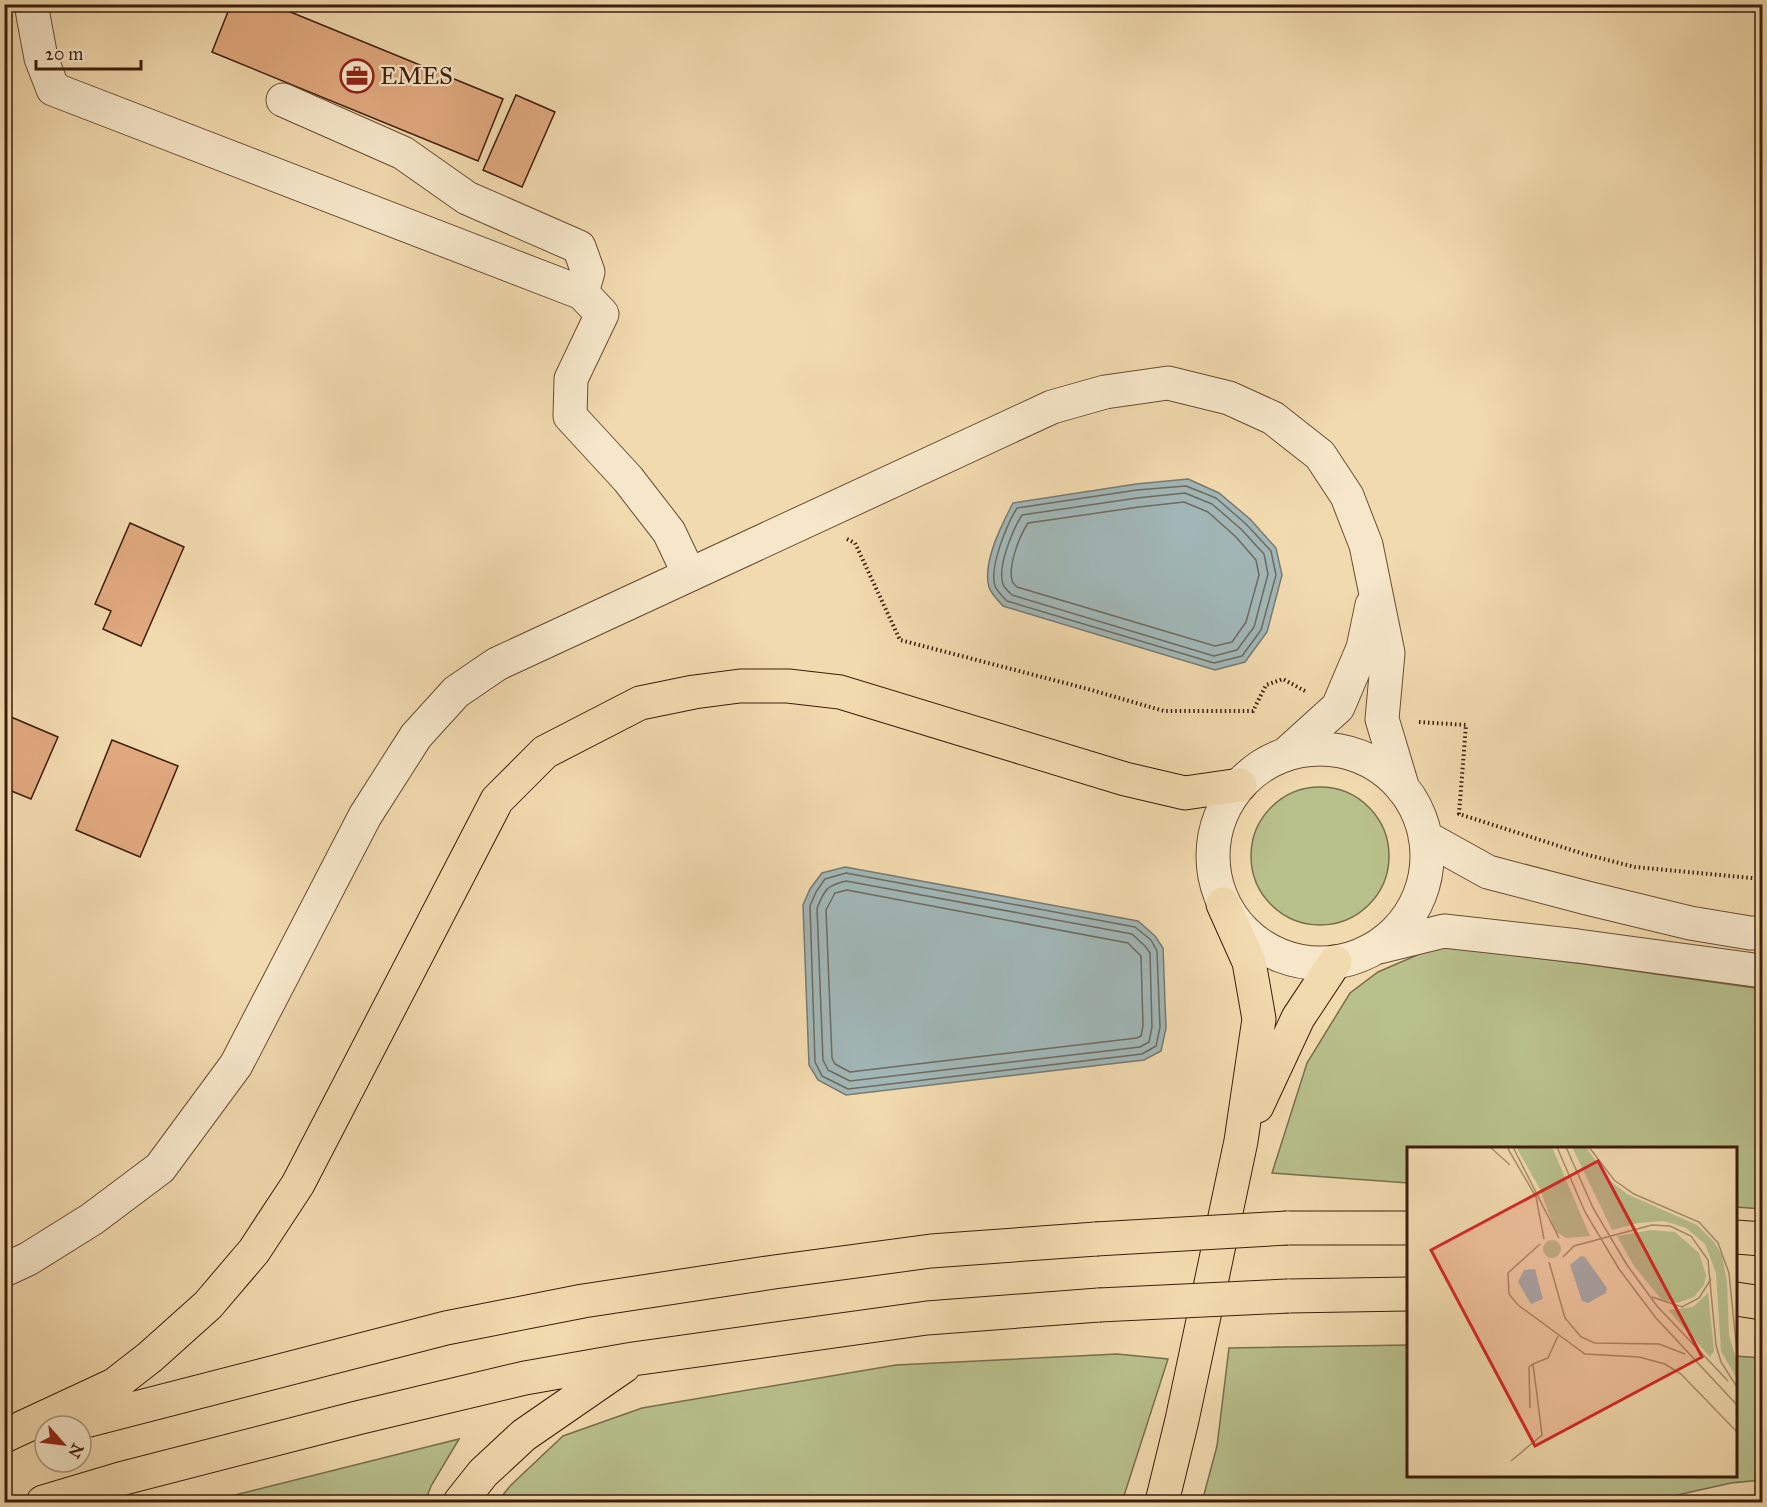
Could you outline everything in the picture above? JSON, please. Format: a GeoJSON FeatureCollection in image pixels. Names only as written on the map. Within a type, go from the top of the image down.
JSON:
{"type":"FeatureCollection","features":[{"type":"Feature","properties":{"kind":"highway"},"geometry":{"type":"LineString","coordinates":[[4,1436],[114,1385],[150,1357],[208,1305],[254,1251],[298,1184],[497,800],[545,752],[593,726],[640,703],[740,686],[788,686],[840,692],[1125,779],[1185,793],[1240,785]]}},
{"type":"Feature","properties":{"kind":"highway"},"geometry":{"type":"LineString","coordinates":[[1162,1503],[1182,1420],[1241,1141],[1259,1019],[1249,962],[1223,904]]}},
{"type":"Feature","properties":{"kind":"highway"},"geometry":{"type":"LineString","coordinates":[[1241,1141],[1298,1018],[1335,962]]}},
{"type":"Feature","properties":{"kind":"highway"},"geometry":{"type":"LineString","coordinates":[[93,1419],[446,1328],[583,1301],[774,1272],[931,1251],[1096,1239],[1287,1228],[1407,1228]]}},
{"type":"Feature","properties":{"kind":"highway"},"geometry":{"type":"LineString","coordinates":[[1737,1237],[1762,1239]]}},
{"type":"Feature","properties":{"kind":"highway"},"geometry":{"type":"LineString","coordinates":[[43,1503],[120,1479],[357,1418],[525,1378],[633,1359],[927,1318],[1099,1305],[1288,1296],[1407,1294]]}},
{"type":"Feature","properties":{"kind":"highway"},"geometry":{"type":"LineString","coordinates":[[1737,1299],[1762,1303]]}},
{"type":"Feature","properties":{"kind":"highway"},"geometry":{"type":"LineString","coordinates":[[460,1503],[483,1473],[524,1435],[633,1359]]}},
{"type":"Feature","properties":{"kind":"highway"},"geometry":{"type":"LineString","coordinates":[[4,1442],[33,1434]]}},
{"type":"Feature","properties":{"kind":"street"},"geometry":{"type":"LineString","coordinates":[[31,4],[41,58],[53,89],[582,293],[602,314],[571,379],[570,416],[628,479],[669,532],[689,574]]}},
{"type":"Feature","properties":{"kind":"street"},"geometry":{"type":"LineString","coordinates":[[283,100],[403,153],[467,198],[579,247],[588,272],[582,293]]}},
{"type":"Feature","properties":{"kind":"street"},"geometry":{"type":"LineString","coordinates":[[4,1270],[28,1259],[92,1219],[159,1168],[236,1065],[365,816],[416,736],[456,692],[497,664],[1052,406],[1105,392],[1168,383],[1229,398],[1273,418],[1320,455],[1347,496],[1366,545],[1388,653],[1382,719],[1403,789]]}},
{"type":"Feature","properties":{"kind":"street"},"geometry":{"type":"LineString","coordinates":[[1375,588],[1363,648],[1338,707],[1285,754],[1260,767],[1240,785],[1222,811],[1213,842],[1214,873],[1223,904],[1243,931],[1270,951],[1301,962],[1335,962],[1374,949],[1444,931],[1578,946],[1762,971]]}},
{"type":"Feature","properties":{"kind":"street"},"geometry":{"type":"LineString","coordinates":[[1285,754],[1317,749],[1349,753],[1379,767],[1403,789],[1417,811],[1425,837],[1426,869],[1417,901],[1399,928],[1374,949]]}},
{"type":"Feature","properties":{"kind":"street"},"geometry":{"type":"LineString","coordinates":[[1425,837],[1488,872],[1690,923],[1762,933]]}},
{"type":"Feature","properties":{"kind":"path"},"geometry":{"type":"LineString","coordinates":[[817,515],[827,531],[855,543],[900,640],[1164,711],[1253,711],[1266,685],[1283,679],[1338,707]]}},
{"type":"Feature","properties":{"kind":"path"},"geometry":{"type":"LineString","coordinates":[[1382,719],[1466,725],[1459,814],[1584,854],[1635,867],[1762,879]]}},
{"type":"Feature","properties":{"kind":"green space"},"geometry":{"type":"Polygon","coordinates":[[[1320,787],[1346,792],[1369,807],[1384,830],[1389,856],[1384,882],[1369,905],[1346,920],[1320,925],[1294,920],[1271,905],[1256,882],[1251,856],[1256,830],[1271,807],[1294,792],[1320,787]]]}},
{"type":"Feature","properties":{"kind":"green space"},"geometry":{"type":"Polygon","coordinates":[[[1438,946],[1762,989],[1762,1209],[1737,1207],[1737,1147],[1407,1147],[1407,1183],[1272,1173],[1307,1063],[1350,993],[1378,972],[1438,946]]]}},
{"type":"Feature","properties":{"kind":"green space"},"geometry":{"type":"Polygon","coordinates":[[[1407,1345],[1407,1477],[1737,1477],[1737,1356],[1762,1358],[1762,1480],[1731,1483],[1646,1502],[1202,1502],[1217,1446],[1229,1348],[1407,1345]]]}},
{"type":"Feature","properties":{"kind":"green space"},"geometry":{"type":"Polygon","coordinates":[[[1117,1354],[1168,1359],[1122,1502],[497,1502],[511,1485],[563,1436],[642,1408],[896,1365],[1117,1354]]]}},
{"type":"Feature","properties":{"kind":"green space"},"geometry":{"type":"Polygon","coordinates":[[[459,1439],[431,1486],[425,1502],[207,1502],[459,1439]]]}},
{"type":"Feature","properties":{"kind":"water"},"geometry":{"type":"Polygon","coordinates":[[[1188,479],[1219,493],[1250,519],[1276,548],[1282,575],[1267,632],[1245,662],[1215,670],[1003,606],[991,592],[988,567],[999,532],[1013,503],[1136,484],[1188,479]]]}},
{"type":"Feature","properties":{"kind":"water"},"geometry":{"type":"Polygon","coordinates":[[[845,867],[1138,921],[1155,936],[1163,948],[1166,1028],[1161,1051],[1144,1060],[846,1095],[818,1080],[809,1065],[803,905],[810,889],[822,873],[845,867]]]}},
{"type":"Feature","properties":{"kind":"building","name":"EMES"},"geometry":{"type":"Polygon","coordinates":[[[231,4],[271,4],[503,99],[478,161],[212,52],[231,4]]]}},
{"type":"Feature","properties":{"kind":"building"},"geometry":{"type":"Polygon","coordinates":[[[516,95],[555,112],[522,187],[483,170],[516,95]]]}},
{"type":"Feature","properties":{"kind":"building"},"geometry":{"type":"Polygon","coordinates":[[[130,523],[184,547],[141,646],[103,629],[111,611],[95,604],[130,523]]]}},
{"type":"Feature","properties":{"kind":"building"},"geometry":{"type":"Polygon","coordinates":[[[4,714],[58,737],[31,799],[4,788],[4,714]]]}},
{"type":"Feature","properties":{"kind":"building"},"geometry":{"type":"Polygon","coordinates":[[[112,740],[178,766],[140,857],[76,830],[112,740]]]}},
{"type":"Feature","properties":{"kind":"place","name":"EMES"},"geometry":{"type":"Point","coordinates":[357,76]}}]}
